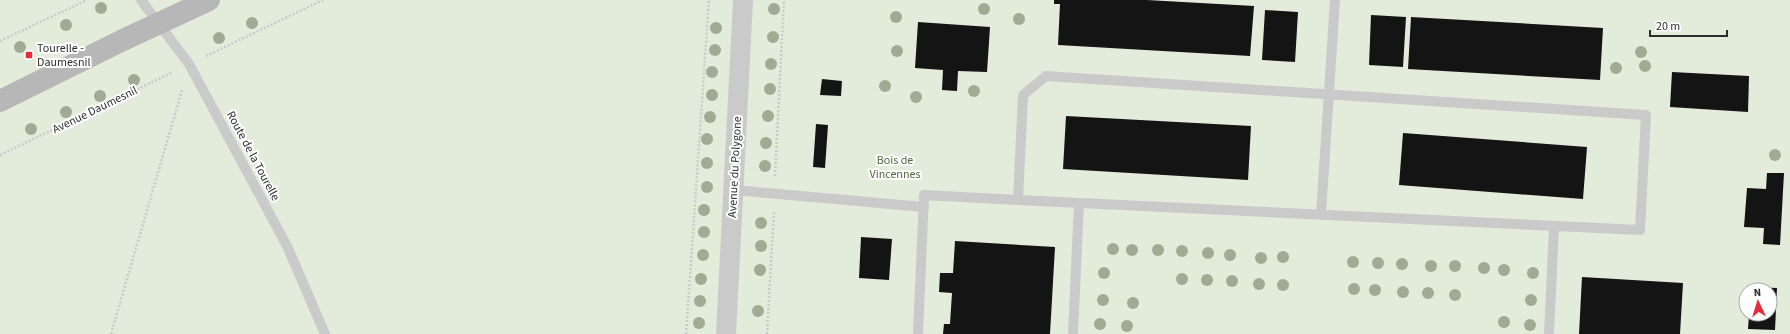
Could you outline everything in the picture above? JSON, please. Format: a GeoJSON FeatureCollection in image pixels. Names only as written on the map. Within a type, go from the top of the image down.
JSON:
{"type":"FeatureCollection","features":[{"type":"Feature","properties":{"kind":"street"},"geometry":{"type":"LineString","coordinates":[[0,101],[208,0]]}},
{"type":"Feature","properties":{"kind":"street","name":"Avenue du Polygone"},"geometry":{"type":"LineString","coordinates":[[726,334],[743,0]]}},
{"type":"Feature","properties":{"kind":"lane","name":"Route de la Tourelle"},"geometry":{"type":"LineString","coordinates":[[141,0],[189,64],[288,248],[325,334]]}},
{"type":"Feature","properties":{"kind":"lane"},"geometry":{"type":"LineString","coordinates":[[1321,214],[1335,0]]}},
{"type":"Feature","properties":{"kind":"lane"},"geometry":{"type":"LineString","coordinates":[[918,334],[924,195],[1018,200],[1079,203],[1640,230],[1646,115],[1046,76],[1022,95],[1018,200]]}},
{"type":"Feature","properties":{"kind":"lane"},"geometry":{"type":"LineString","coordinates":[[734,190],[924,207]]}},
{"type":"Feature","properties":{"kind":"lane"},"geometry":{"type":"LineString","coordinates":[[1073,334],[1079,203]]}},
{"type":"Feature","properties":{"kind":"lane"},"geometry":{"type":"LineString","coordinates":[[1549,334],[1554,226]]}},
{"type":"Feature","properties":{"kind":"path"},"geometry":{"type":"LineString","coordinates":[[0,41],[88,0]]}},
{"type":"Feature","properties":{"kind":"path"},"geometry":{"type":"LineString","coordinates":[[218,50],[323,0]]}},
{"type":"Feature","properties":{"kind":"path"},"geometry":{"type":"LineString","coordinates":[[686,334],[709,0]]}},
{"type":"Feature","properties":{"kind":"path"},"geometry":{"type":"LineString","coordinates":[[767,334],[784,0]]}},
{"type":"Feature","properties":{"kind":"path"},"geometry":{"type":"LineString","coordinates":[[111,334],[189,64]]}},
{"type":"Feature","properties":{"kind":"path","name":"Avenue Daumesnil"},"geometry":{"type":"LineString","coordinates":[[0,155],[189,64]]}},
{"type":"Feature","properties":{"kind":"green space","name":"Bois de Vincennes"},"geometry":{"type":"Polygon","coordinates":[[[0,0],[1790,0],[1790,334],[0,334],[0,0]]]}},
{"type":"Feature","properties":{"kind":"building"},"geometry":{"type":"Polygon","coordinates":[[[1054,0],[1147,0],[1254,6],[1250,56],[1058,45],[1060,4],[1054,4],[1054,0]]]}},
{"type":"Feature","properties":{"kind":"building"},"geometry":{"type":"Polygon","coordinates":[[[1265,10],[1298,12],[1295,62],[1262,60],[1265,10]]]}},
{"type":"Feature","properties":{"kind":"building"},"geometry":{"type":"Polygon","coordinates":[[[1371,15],[1406,17],[1403,67],[1369,65],[1371,15]]]}},
{"type":"Feature","properties":{"kind":"building"},"geometry":{"type":"Polygon","coordinates":[[[1411,17],[1603,28],[1600,80],[1408,69],[1411,17]]]}},
{"type":"Feature","properties":{"kind":"building"},"geometry":{"type":"Polygon","coordinates":[[[918,22],[990,27],[987,72],[958,71],[957,91],[942,90],[943,70],[915,68],[918,22]]]}},
{"type":"Feature","properties":{"kind":"building"},"geometry":{"type":"Polygon","coordinates":[[[1672,72],[1749,76],[1748,112],[1670,107],[1672,72]]]}},
{"type":"Feature","properties":{"kind":"building"},"geometry":{"type":"Polygon","coordinates":[[[822,79],[842,81],[841,96],[820,95],[822,79]]]}},
{"type":"Feature","properties":{"kind":"building"},"geometry":{"type":"Polygon","coordinates":[[[1066,116],[1251,126],[1248,180],[1063,169],[1066,116]]]}},
{"type":"Feature","properties":{"kind":"building"},"geometry":{"type":"Polygon","coordinates":[[[816,124],[828,125],[825,168],[813,167],[816,124]]]}},
{"type":"Feature","properties":{"kind":"building"},"geometry":{"type":"Polygon","coordinates":[[[1403,133],[1587,147],[1583,199],[1399,185],[1403,133]]]}},
{"type":"Feature","properties":{"kind":"building"},"geometry":{"type":"Polygon","coordinates":[[[1767,173],[1784,173],[1780,245],[1763,244],[1764,228],[1744,227],[1747,188],[1766,189],[1767,173]]]}},
{"type":"Feature","properties":{"kind":"building"},"geometry":{"type":"Polygon","coordinates":[[[861,237],[892,239],[889,280],[859,278],[861,237]]]}},
{"type":"Feature","properties":{"kind":"building"},"geometry":{"type":"Polygon","coordinates":[[[955,241],[1055,247],[1050,334],[943,334],[944,324],[950,324],[952,293],[939,292],[940,273],[953,273],[955,241]]]}},
{"type":"Feature","properties":{"kind":"building"},"geometry":{"type":"Polygon","coordinates":[[[1582,277],[1683,283],[1680,334],[1579,334],[1582,277]]]}},
{"type":"Feature","properties":{"kind":"building"},"geometry":{"type":"Polygon","coordinates":[[[1748,322],[1775,322],[1775,330],[1748,329],[1748,322]]]}},
{"type":"Feature","properties":{"kind":"place","name":"Tourelle - Daumesnil"},"geometry":{"type":"Point","coordinates":[29,55]}}]}
